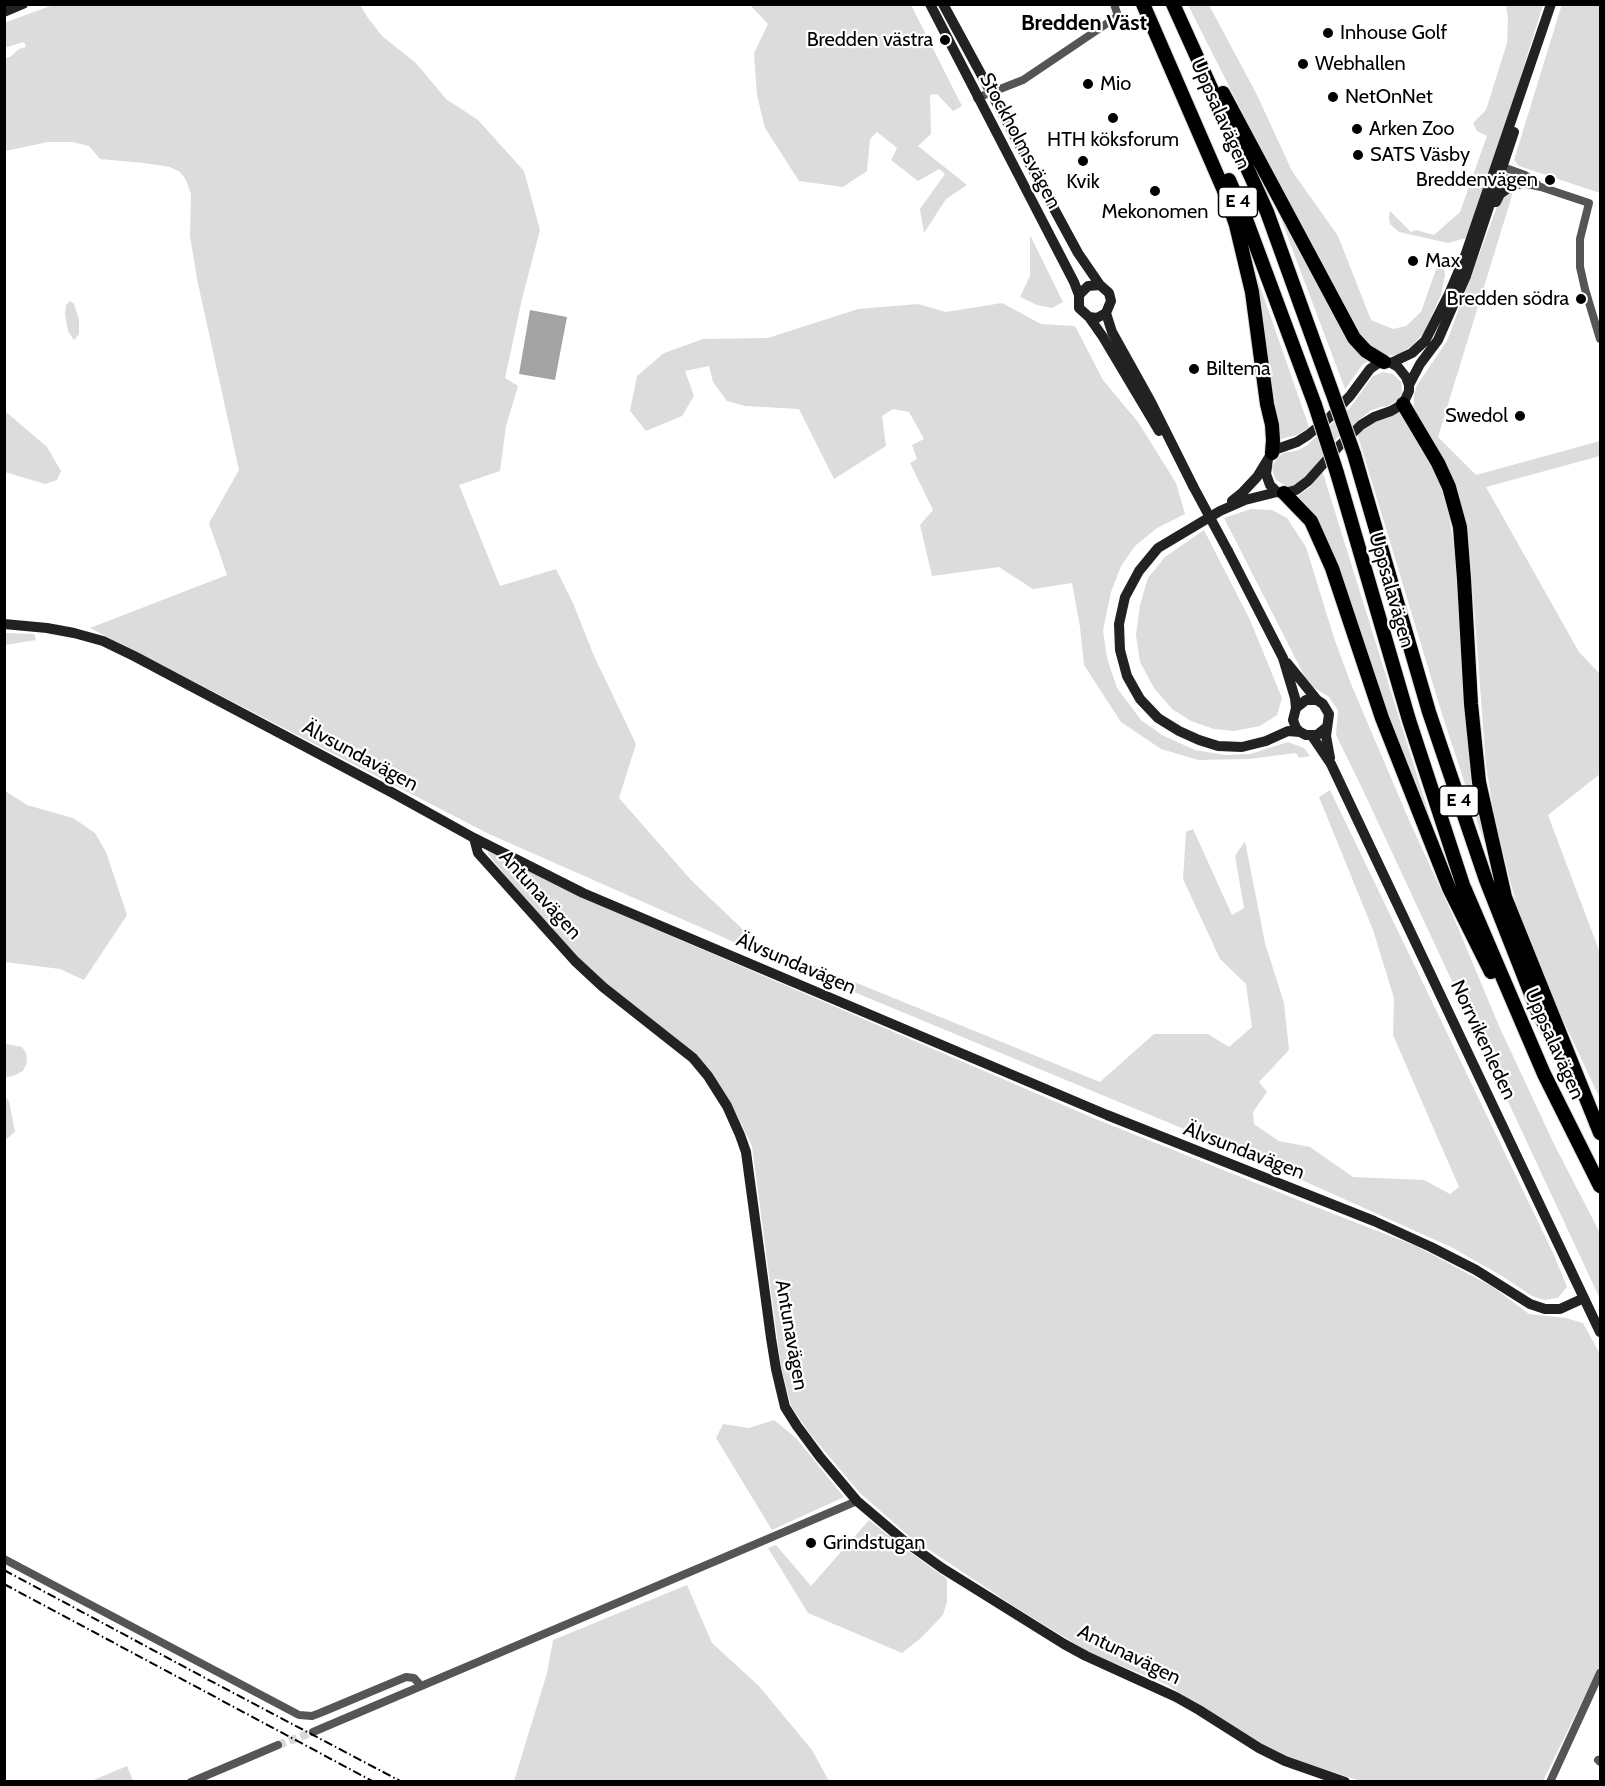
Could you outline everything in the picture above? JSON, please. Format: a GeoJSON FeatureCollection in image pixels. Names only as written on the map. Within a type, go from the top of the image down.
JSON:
{"type":"FeatureCollection","features":[{"type":"Feature","properties":{"kind":"highway","name":"Uppsalavägen"},"geometry":{"type":"LineString","coordinates":[[1145,4],[1186,85],[1247,222],[1315,405],[1337,473],[1408,720],[1463,885],[1544,1074],[1600,1186]]}},
{"type":"Feature","properties":{"kind":"highway"},"geometry":{"type":"LineString","coordinates":[[1145,4],[1225,193],[1236,225],[1255,309],[1267,404],[1272,425],[1273,440],[1270,456]]}},
{"type":"Feature","properties":{"kind":"highway","name":"Uppsalavägen"},"geometry":{"type":"LineString","coordinates":[[1174,4],[1267,212],[1332,392],[1354,454],[1429,712],[1486,880],[1538,1012],[1600,1133]]}},
{"type":"Feature","properties":{"kind":"highway"},"geometry":{"type":"LineString","coordinates":[[1174,4],[1354,338],[1366,351],[1388,362]]}},
{"type":"Feature","properties":{"kind":"highway"},"geometry":{"type":"LineString","coordinates":[[1403,404],[1438,463],[1449,487],[1460,527],[1471,704],[1479,782],[1505,897],[1600,1133]]}},
{"type":"Feature","properties":{"kind":"highway"},"geometry":{"type":"LineString","coordinates":[[1280,492],[1311,521],[1328,558],[1382,718],[1449,888],[1544,1074]]}},
{"type":"Feature","properties":{"kind":"street"},"geometry":{"type":"LineString","coordinates":[[4,12],[23,4]]}},
{"type":"Feature","properties":{"kind":"street","name":"Stockholmsvägen"},"geometry":{"type":"LineString","coordinates":[[930,4],[1074,282],[1079,295],[1079,308],[1089,317],[1103,337],[1191,482]]}},
{"type":"Feature","properties":{"kind":"street","name":"Stockholmsvägen"},"geometry":{"type":"LineString","coordinates":[[943,4],[1078,253],[1100,285],[1107,290],[1110,297],[1107,313],[1112,332],[1151,402],[1283,657],[1295,698],[1295,711]]}},
{"type":"Feature","properties":{"kind":"street"},"geometry":{"type":"LineString","coordinates":[[977,98],[1023,80],[1118,16],[1114,4]]}},
{"type":"Feature","properties":{"kind":"street"},"geometry":{"type":"LineString","coordinates":[[1266,741],[1306,700],[1317,700],[1327,708],[1329,714],[1327,727],[1323,732],[1312,736],[1288,731],[1266,741],[1242,747],[1218,746],[1179,731],[1158,718],[1140,699],[1127,676],[1120,650],[1119,624],[1125,597],[1139,571],[1158,548],[1220,511],[1242,493],[1277,449],[1297,442],[1330,417],[1350,396],[1370,369],[1420,347],[1433,326],[1462,264],[1498,170],[1530,76],[1533,59],[1551,4]]}},
{"type":"Feature","properties":{"kind":"street"},"geometry":{"type":"LineString","coordinates":[[1220,511],[1245,501],[1296,490],[1308,482],[1361,425],[1403,404],[1407,398],[1409,385],[1420,364],[1438,340],[1466,276],[1487,214],[1498,170]]}},
{"type":"Feature","properties":{"kind":"street"},"geometry":{"type":"LineString","coordinates":[[1498,170],[1522,183],[1589,203],[1580,239],[1580,267],[1600,339]]}},
{"type":"Feature","properties":{"kind":"street"},"geometry":{"type":"LineString","coordinates":[[1498,170],[1525,175],[1541,187]]}},
{"type":"Feature","properties":{"kind":"street"},"geometry":{"type":"LineString","coordinates":[[1487,214],[1500,194],[1511,186],[1522,183]]}},
{"type":"Feature","properties":{"kind":"street"},"geometry":{"type":"LineString","coordinates":[[1079,295],[1088,286],[1100,285]]}},
{"type":"Feature","properties":{"kind":"street"},"geometry":{"type":"LineString","coordinates":[[1089,317],[1098,318],[1107,313]]}},
{"type":"Feature","properties":{"kind":"street"},"geometry":{"type":"LineString","coordinates":[[1388,362],[1402,371],[1409,385]]}},
{"type":"Feature","properties":{"kind":"street"},"geometry":{"type":"LineString","coordinates":[[1270,456],[1266,474],[1270,486],[1280,492]]}},
{"type":"Feature","properties":{"kind":"street","name":"Älvsundavägen"},"geometry":{"type":"LineString","coordinates":[[4,624],[56,629],[103,641],[474,838],[583,893],[1117,1119],[1374,1221],[1476,1270],[1530,1304],[1545,1309],[1560,1309],[1584,1298]]}},
{"type":"Feature","properties":{"kind":"street","name":"Stockholmsvägen"},"geometry":{"type":"LineString","coordinates":[[1283,657],[1317,700]]}},
{"type":"Feature","properties":{"kind":"street"},"geometry":{"type":"LineString","coordinates":[[1295,711],[1293,720],[1300,732]]}},
{"type":"Feature","properties":{"kind":"street","name":"Norrvikenleden"},"geometry":{"type":"LineString","coordinates":[[1327,727],[1326,736],[1331,764]]}},
{"type":"Feature","properties":{"kind":"street","name":"Norrvikenleden"},"geometry":{"type":"LineString","coordinates":[[1312,736],[1331,764],[1600,1332]]}},
{"type":"Feature","properties":{"kind":"street","name":"Antunavägen"},"geometry":{"type":"LineString","coordinates":[[474,838],[478,853],[575,960],[603,987],[693,1058],[708,1076],[727,1106],[746,1152],[772,1348],[785,1407],[820,1457],[857,1502],[903,1540],[942,1568],[1064,1644],[1176,1697],[1285,1761],[1346,1782]]}},
{"type":"Feature","properties":{"kind":"street"},"geometry":{"type":"LineString","coordinates":[[313,1732],[857,1502]]}},
{"type":"Feature","properties":{"kind":"street"},"geometry":{"type":"LineString","coordinates":[[4,1559],[298,1715],[312,1716],[406,1677],[414,1678],[422,1686]]}},
{"type":"Feature","properties":{"kind":"street"},"geometry":{"type":"LineString","coordinates":[[1550,1782],[1600,1673]]}},
{"type":"Feature","properties":{"kind":"street"},"geometry":{"type":"LineString","coordinates":[[191,1782],[278,1745]]}},
{"type":"Feature","properties":{"kind":"shaded area"},"geometry":{"type":"Polygon","coordinates":[[[1562,4],[1600,5],[1600,193],[1519,166],[1514,160],[1562,4]]]}},
{"type":"Feature","properties":{"kind":"shaded area"},"geometry":{"type":"Polygon","coordinates":[[[53,5],[360,5],[382,36],[416,63],[446,99],[478,120],[524,171],[540,230],[505,378],[518,386],[506,426],[500,471],[459,485],[500,586],[556,569],[636,744],[619,798],[691,880],[756,942],[1100,1082],[1154,1034],[1208,1034],[1229,1047],[1252,1027],[1246,984],[1220,959],[1183,879],[1186,832],[1193,829],[1232,915],[1244,908],[1235,856],[1245,841],[1265,943],[1284,1003],[1289,1050],[1259,1082],[1267,1092],[1253,1112],[1254,1124],[1279,1141],[1310,1147],[1353,1177],[1424,1180],[1450,1194],[1459,1187],[1393,1035],[1394,998],[1373,930],[1319,797],[1330,790],[1554,1255],[1567,1287],[1558,1298],[1544,1300],[1532,1296],[1451,1247],[1237,1151],[743,946],[489,834],[90,628],[227,575],[209,523],[239,470],[197,279],[190,236],[191,194],[186,180],[180,172],[170,167],[100,159],[89,146],[72,142],[48,142],[5,151],[5,58],[26,47],[24,42],[5,46],[4,23],[53,5]]]}},
{"type":"Feature","properties":{"kind":"shaded area"},"geometry":{"type":"Polygon","coordinates":[[[750,5],[911,5],[962,106],[953,111],[937,94],[930,95],[931,134],[918,146],[967,185],[946,199],[924,233],[920,209],[945,174],[939,169],[918,181],[891,160],[897,148],[877,132],[870,139],[867,171],[843,187],[799,181],[765,128],[757,95],[754,53],[768,24],[750,5]]]}},
{"type":"Feature","properties":{"kind":"shaded area"},"geometry":{"type":"Polygon","coordinates":[[[1188,5],[1209,5],[1257,95],[1292,171],[1338,236],[1371,320],[1393,329],[1406,326],[1421,312],[1440,258],[1445,275],[1441,295],[1424,332],[1412,346],[1397,355],[1382,356],[1367,347],[1355,329],[1293,213],[1188,5]]]}},
{"type":"Feature","properties":{"kind":"shaded area"},"geometry":{"type":"Polygon","coordinates":[[[1506,5],[1543,5],[1479,211],[1466,238],[1448,243],[1399,232],[1390,224],[1390,211],[1411,232],[1416,230],[1434,235],[1460,212],[1487,136],[1477,131],[1473,123],[1486,110],[1507,43],[1506,5]]]}},
{"type":"Feature","properties":{"kind":"shaded area"},"geometry":{"type":"Polygon","coordinates":[[[1514,189],[1438,437],[1476,475],[1600,441],[1600,456],[1486,487],[1579,652],[1600,674],[1600,774],[1548,815],[1600,953],[1600,1099],[1550,992],[1518,911],[1495,821],[1486,766],[1470,553],[1456,492],[1416,415],[1414,406],[1417,385],[1447,341],[1498,204],[1505,194],[1514,189]]]}},
{"type":"Feature","properties":{"kind":"shaded area"},"geometry":{"type":"Polygon","coordinates":[[[1273,198],[1348,341],[1356,351],[1370,360],[1363,364],[1345,389],[1273,198]]]}},
{"type":"Feature","properties":{"kind":"shaded area"},"geometry":{"type":"Polygon","coordinates":[[[1030,235],[1063,302],[1052,308],[1037,305],[1020,297],[1030,276],[1030,235]]]}},
{"type":"Feature","properties":{"kind":"shaded area"},"geometry":{"type":"Polygon","coordinates":[[[1253,266],[1309,427],[1300,434],[1281,439],[1253,266]]]}},
{"type":"Feature","properties":{"kind":"shaded area"},"geometry":{"type":"Polygon","coordinates":[[[70,301],[74,304],[79,319],[79,334],[74,340],[68,331],[65,314],[66,305],[70,301]]]}},
{"type":"Feature","properties":{"kind":"shaded area"},"geometry":{"type":"Polygon","coordinates":[[[1002,303],[1041,324],[1075,326],[1103,380],[1138,422],[1176,483],[1185,514],[1157,528],[1135,546],[1121,566],[1111,592],[1103,630],[1107,658],[1117,688],[1141,720],[1162,735],[1195,750],[1225,755],[1250,754],[1288,742],[1304,748],[1310,756],[1299,758],[1296,753],[1249,759],[1198,760],[1161,749],[1121,722],[1084,665],[1072,583],[1033,589],[999,567],[932,576],[920,525],[933,510],[910,463],[917,459],[912,445],[924,439],[909,412],[893,409],[882,416],[886,446],[834,479],[799,409],[745,406],[727,401],[713,382],[709,366],[685,371],[694,396],[682,416],[646,431],[630,411],[637,376],[664,353],[703,339],[768,338],[858,309],[918,304],[946,312],[1002,303]]]}},
{"type":"Feature","properties":{"kind":"shaded area"},"geometry":{"type":"Polygon","coordinates":[[[530,310],[567,317],[555,380],[519,374],[530,310]]]}},
{"type":"Feature","properties":{"kind":"shaded area"},"geometry":{"type":"Polygon","coordinates":[[[1383,372],[1393,374],[1401,382],[1402,392],[1398,400],[1388,406],[1370,411],[1338,437],[1299,484],[1290,487],[1276,480],[1272,467],[1278,457],[1283,453],[1296,451],[1306,446],[1349,409],[1373,376],[1383,372]]]}},
{"type":"Feature","properties":{"kind":"shaded area"},"geometry":{"type":"Polygon","coordinates":[[[5,411],[47,447],[61,471],[57,480],[45,484],[5,472],[5,411]]]}},
{"type":"Feature","properties":{"kind":"shaded area"},"geometry":{"type":"Polygon","coordinates":[[[1400,412],[1431,465],[1441,487],[1449,516],[1455,552],[1469,758],[1485,845],[1442,714],[1357,433],[1366,426],[1400,412]]]}},
{"type":"Feature","properties":{"kind":"shaded area"},"geometry":{"type":"Polygon","coordinates":[[[1322,470],[1443,859],[1388,720],[1337,564],[1295,498],[1310,487],[1322,470]]]}},
{"type":"Feature","properties":{"kind":"shaded area"},"geometry":{"type":"Polygon","coordinates":[[[1251,509],[1272,510],[1287,518],[1306,547],[1351,684],[1409,820],[1453,916],[1499,1026],[1554,1144],[1600,1233],[1600,1299],[1336,735],[1338,710],[1328,696],[1309,685],[1224,518],[1251,509]]]}},
{"type":"Feature","properties":{"kind":"shaded area"},"geometry":{"type":"Polygon","coordinates":[[[1204,530],[1250,620],[1282,698],[1277,715],[1260,726],[1234,731],[1214,729],[1191,721],[1172,709],[1154,688],[1140,662],[1136,635],[1140,605],[1148,578],[1165,557],[1204,530]]]}},
{"type":"Feature","properties":{"kind":"shaded area"},"geometry":{"type":"Polygon","coordinates":[[[5,633],[34,634],[36,640],[5,645],[5,633]]]}},
{"type":"Feature","properties":{"kind":"shaded area"},"geometry":{"type":"Polygon","coordinates":[[[5,791],[27,805],[73,818],[95,833],[106,852],[127,915],[84,980],[60,969],[5,962],[5,791]]]}},
{"type":"Feature","properties":{"kind":"shaded area"},"geometry":{"type":"Polygon","coordinates":[[[489,849],[578,896],[1098,1120],[1416,1246],[1493,1287],[1529,1314],[1566,1318],[1583,1323],[1600,1354],[1600,1667],[1543,1781],[1360,1781],[1287,1757],[1263,1745],[1166,1684],[1092,1654],[1015,1607],[910,1537],[860,1493],[810,1434],[791,1406],[781,1367],[752,1146],[732,1105],[707,1067],[607,985],[579,958],[506,877],[488,854],[489,849]]]}},
{"type":"Feature","properties":{"kind":"shaded area"},"geometry":{"type":"Polygon","coordinates":[[[4,1045],[22,1047],[26,1053],[27,1062],[23,1071],[5,1077],[4,1045]]]}},
{"type":"Feature","properties":{"kind":"shaded area"},"geometry":{"type":"Polygon","coordinates":[[[5,1099],[9,1101],[15,1132],[5,1140],[5,1099]]]}},
{"type":"Feature","properties":{"kind":"shaded area"},"geometry":{"type":"Polygon","coordinates":[[[774,1420],[796,1438],[844,1497],[772,1530],[716,1438],[723,1424],[749,1428],[774,1420]]]}},
{"type":"Feature","properties":{"kind":"shaded area"},"geometry":{"type":"Polygon","coordinates":[[[869,1520],[947,1579],[947,1602],[943,1615],[921,1638],[902,1653],[808,1613],[768,1548],[776,1545],[811,1586],[869,1520]]]}},
{"type":"Feature","properties":{"kind":"shaded area"},"geometry":{"type":"Polygon","coordinates":[[[687,1585],[712,1643],[758,1685],[812,1750],[829,1781],[514,1781],[547,1673],[553,1640],[687,1585]]]}},
{"type":"Feature","properties":{"kind":"shaded area"},"geometry":{"type":"Polygon","coordinates":[[[127,1766],[133,1781],[91,1781],[127,1766]]]}},
{"type":"Feature","properties":{"kind":"tunnel"},"geometry":{"type":"LineString","coordinates":[[278,1745],[313,1732]]}},
{"type":"Feature","properties":{"kind":"railway"},"geometry":{"type":"LineString","coordinates":[[4,1570],[402,1782]]}},
{"type":"Feature","properties":{"kind":"railway"},"geometry":{"type":"LineString","coordinates":[[4,1584],[374,1782]]}},
{"type":"Feature","properties":{"kind":"place","name":"Inhouse Golf"},"geometry":{"type":"Point","coordinates":[1328,33]}},
{"type":"Feature","properties":{"kind":"place","name":"Bredden västra"},"geometry":{"type":"Point","coordinates":[945,40]}},
{"type":"Feature","properties":{"kind":"place","name":"Webhallen"},"geometry":{"type":"Point","coordinates":[1303,64]}},
{"type":"Feature","properties":{"kind":"place","name":"Mio"},"geometry":{"type":"Point","coordinates":[1088,84]}},
{"type":"Feature","properties":{"kind":"place","name":"NetOnNet"},"geometry":{"type":"Point","coordinates":[1333,97]}},
{"type":"Feature","properties":{"kind":"place","name":"HTH köksforum"},"geometry":{"type":"Point","coordinates":[1113,118]}},
{"type":"Feature","properties":{"kind":"place","name":"Arken Zoo"},"geometry":{"type":"Point","coordinates":[1357,129]}},
{"type":"Feature","properties":{"kind":"place","name":"SATS Väsby"},"geometry":{"type":"Point","coordinates":[1358,155]}},
{"type":"Feature","properties":{"kind":"place","name":"Kvik"},"geometry":{"type":"Point","coordinates":[1083,161]}},
{"type":"Feature","properties":{"kind":"place","name":"Breddenvägen"},"geometry":{"type":"Point","coordinates":[1550,180]}},
{"type":"Feature","properties":{"kind":"place","name":"Mekonomen"},"geometry":{"type":"Point","coordinates":[1155,191]}},
{"type":"Feature","properties":{"kind":"place","name":"Max"},"geometry":{"type":"Point","coordinates":[1413,261]}},
{"type":"Feature","properties":{"kind":"place","name":"Bredden södra"},"geometry":{"type":"Point","coordinates":[1581,299]}},
{"type":"Feature","properties":{"kind":"place","name":"Biltema"},"geometry":{"type":"Point","coordinates":[1194,369]}},
{"type":"Feature","properties":{"kind":"place","name":"Swedol"},"geometry":{"type":"Point","coordinates":[1520,416]}},
{"type":"Feature","properties":{"kind":"place","name":"Grindstugan"},"geometry":{"type":"Point","coordinates":[811,1543]}},
{"type":"Feature","properties":{"kind":"district","name":"Bredden Väst"},"geometry":{"type":"Point","coordinates":[1084,24]}}]}
